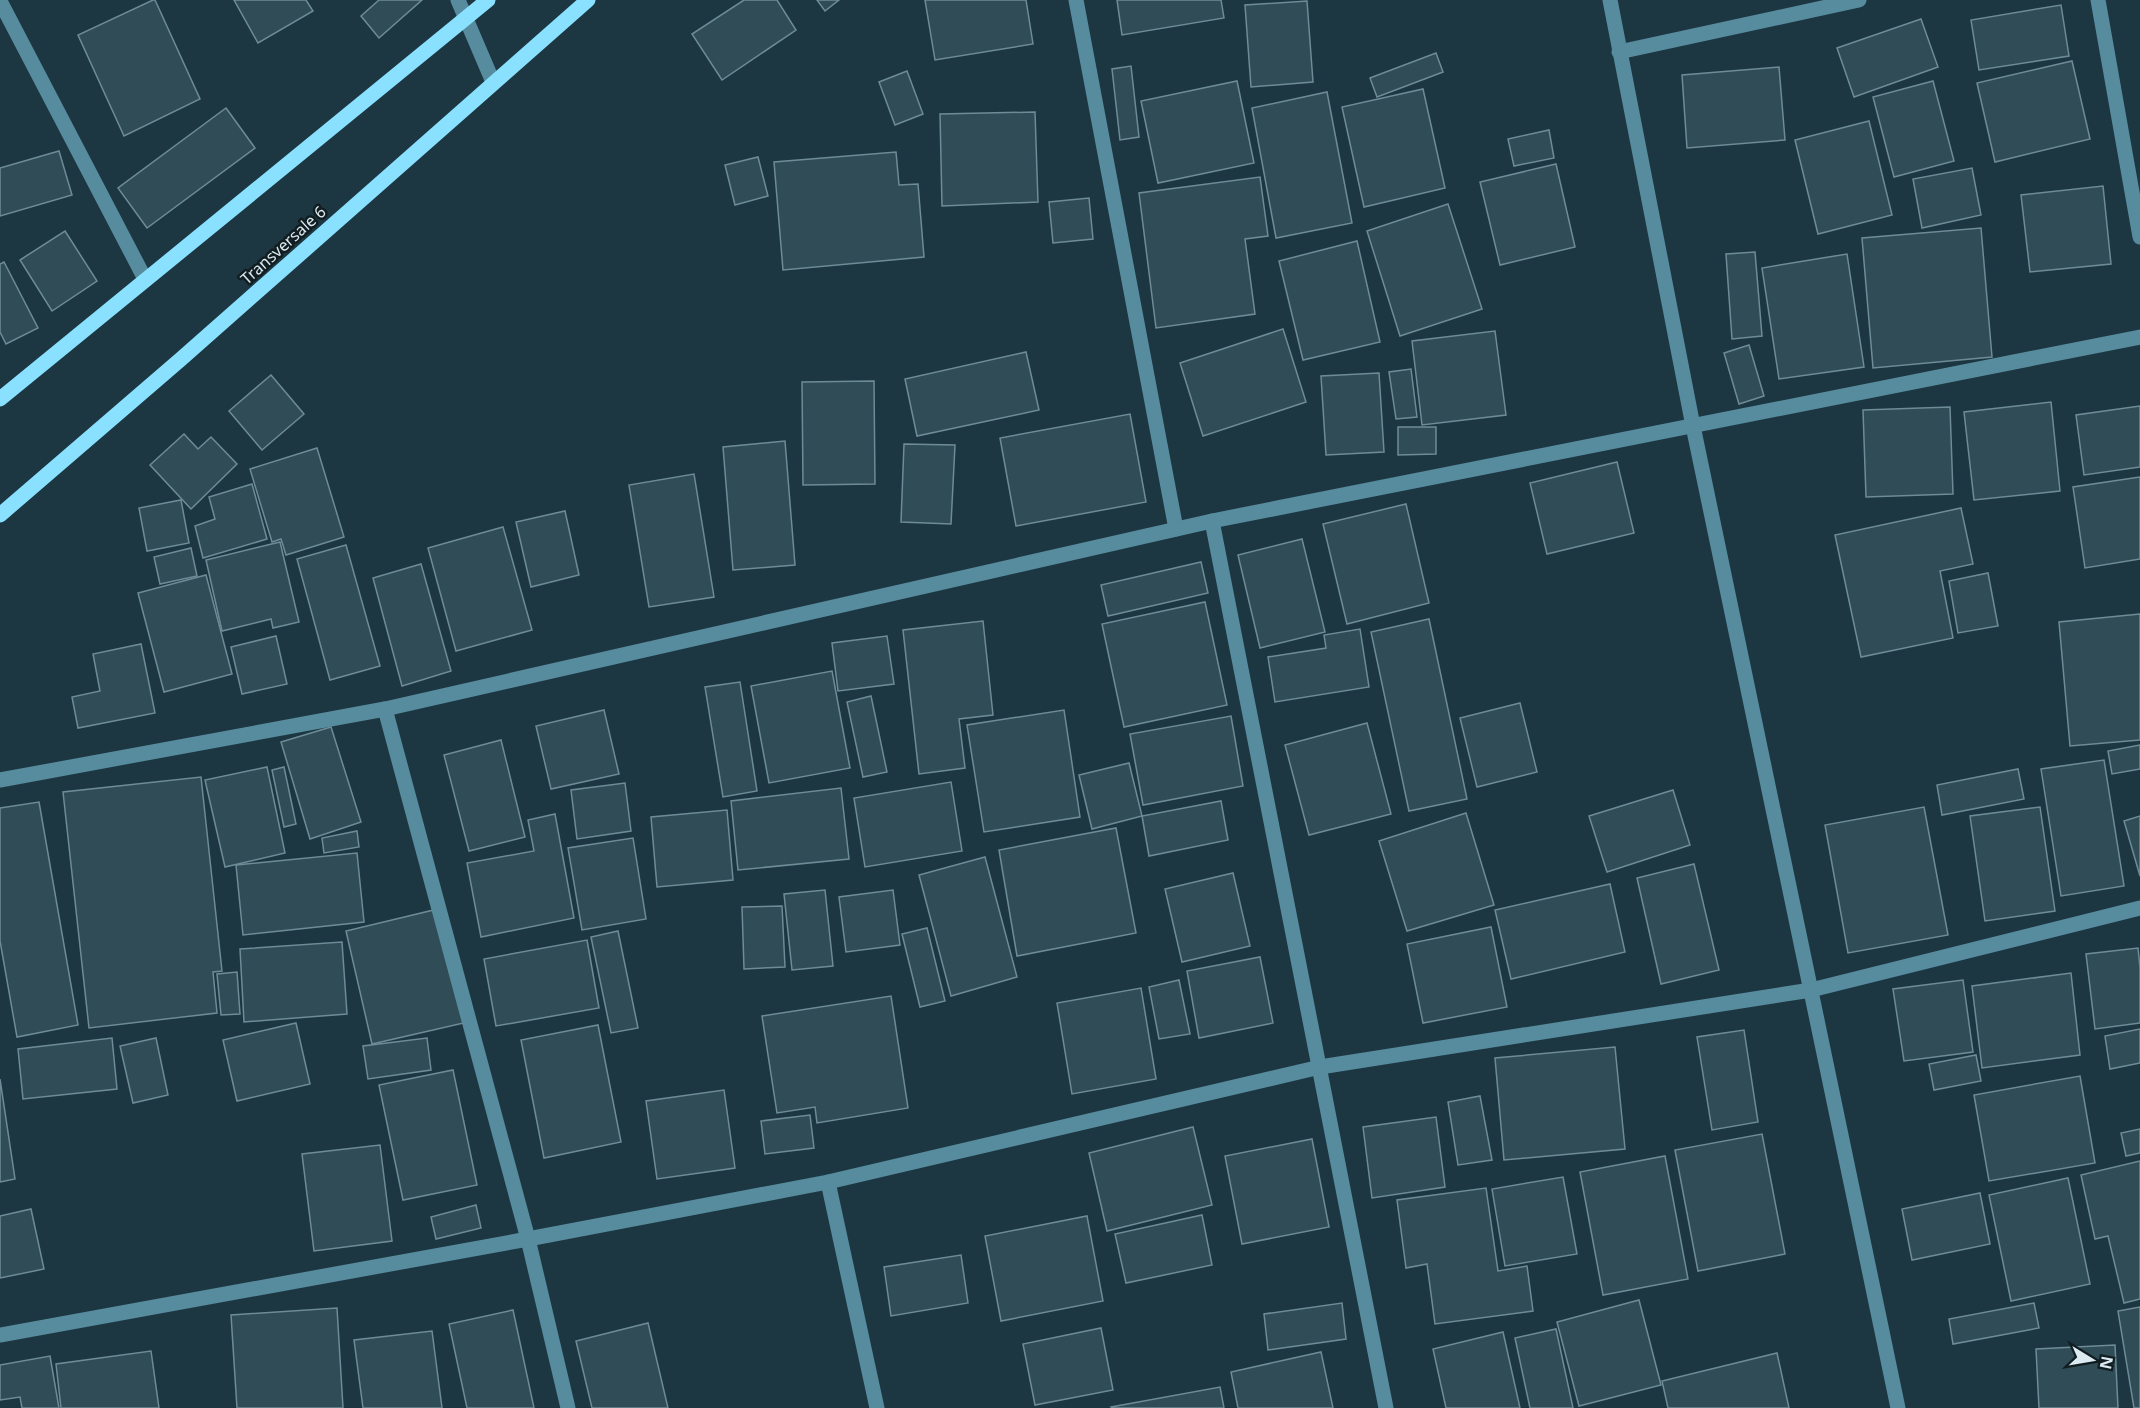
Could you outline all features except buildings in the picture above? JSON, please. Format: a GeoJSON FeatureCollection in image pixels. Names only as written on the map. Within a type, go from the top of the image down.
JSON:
{"type":"FeatureCollection","features":[{"type":"Feature","properties":{"kind":"main road"},"geometry":{"type":"LineString","coordinates":[[0,399],[488,0]]}},
{"type":"Feature","properties":{"kind":"main road","name":"Transversale 6"},"geometry":{"type":"LineString","coordinates":[[0,515],[181,359],[588,0]]}},
{"type":"Feature","properties":{"kind":"street"},"geometry":{"type":"LineString","coordinates":[[459,0],[493,82]]}},
{"type":"Feature","properties":{"kind":"street"},"geometry":{"type":"LineString","coordinates":[[1076,0],[1176,529]]}},
{"type":"Feature","properties":{"kind":"street"},"geometry":{"type":"LineString","coordinates":[[1610,0],[1693,426],[1898,1408]]}},
{"type":"Feature","properties":{"kind":"street"},"geometry":{"type":"LineString","coordinates":[[1619,52],[1859,0]]}},
{"type":"Feature","properties":{"kind":"street"},"geometry":{"type":"LineString","coordinates":[[2098,0],[2140,237]]}},
{"type":"Feature","properties":{"kind":"street"},"geometry":{"type":"LineString","coordinates":[[0,1],[145,279]]}},
{"type":"Feature","properties":{"kind":"street"},"geometry":{"type":"LineString","coordinates":[[0,780],[385,709],[1212,521],[2140,337]]}},
{"type":"Feature","properties":{"kind":"street"},"geometry":{"type":"LineString","coordinates":[[1212,521],[1386,1408]]}},
{"type":"Feature","properties":{"kind":"street"},"geometry":{"type":"LineString","coordinates":[[385,709],[528,1239],[568,1408]]}},
{"type":"Feature","properties":{"kind":"street"},"geometry":{"type":"LineString","coordinates":[[0,1335],[828,1182],[1320,1067],[1811,990],[2140,908]]}},
{"type":"Feature","properties":{"kind":"street"},"geometry":{"type":"LineString","coordinates":[[828,1182],[877,1408]]}}]}
